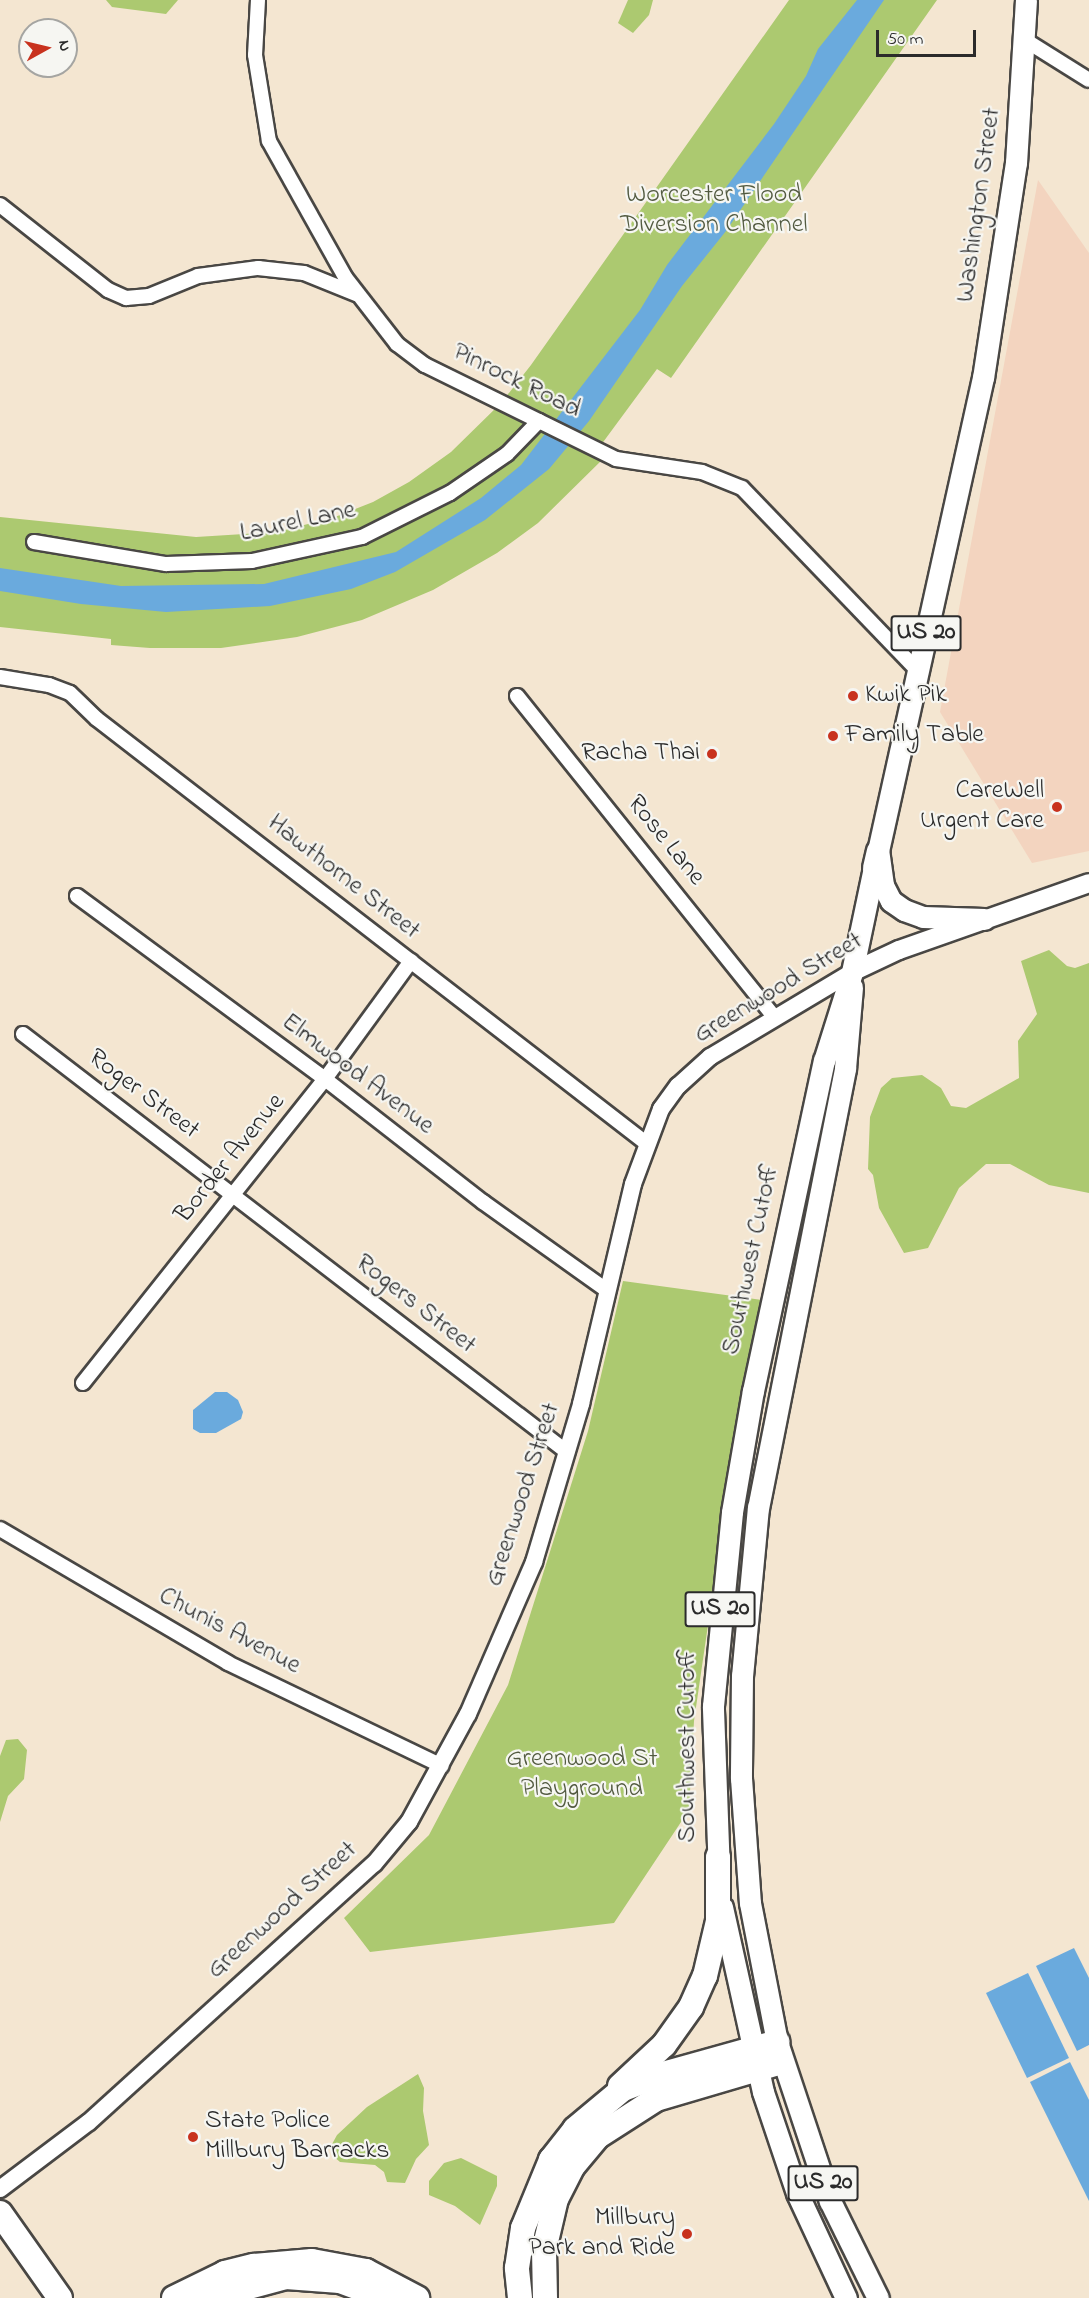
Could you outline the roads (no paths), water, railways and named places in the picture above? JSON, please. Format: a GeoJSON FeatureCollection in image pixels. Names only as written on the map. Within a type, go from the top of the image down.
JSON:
{"type":"FeatureCollection","features":[{"type":"Feature","properties":{"kind":"highway"},"geometry":{"type":"LineString","coordinates":[[520,2298],[517,2268],[523,2228],[536,2191],[551,2160],[599,2107],[664,2045],[691,2007],[705,1976],[717,1922],[718,1857]]}},
{"type":"Feature","properties":{"kind":"highway"},"geometry":{"type":"LineString","coordinates":[[599,2107],[623,2089],[659,2075],[755,2059],[780,2052]]}},
{"type":"Feature","properties":{"kind":"highway"},"geometry":{"type":"LineString","coordinates":[[545,2298],[544,2250],[556,2199],[573,2166],[597,2137],[656,2099],[755,2059]]}},
{"type":"Feature","properties":{"kind":"highway"},"geometry":{"type":"LineString","coordinates":[[0,2214],[43,2298]]}},
{"type":"Feature","properties":{"kind":"highway"},"geometry":{"type":"LineString","coordinates":[[0,2214],[60,2298]]}},
{"type":"Feature","properties":{"kind":"highway"},"geometry":{"type":"LineString","coordinates":[[174,2298],[225,2273],[254,2266],[312,2262],[366,2271],[417,2298]]}},
{"type":"Feature","properties":{"kind":"highway"},"geometry":{"type":"LineString","coordinates":[[208,2298],[286,2277],[340,2281],[386,2298]]}},
{"type":"Feature","properties":{"kind":"main road","name":"Washington Street"},"geometry":{"type":"LineString","coordinates":[[975,415],[1016,163],[1026,0]]}},
{"type":"Feature","properties":{"kind":"main road","name":"Southwest Cutoff"},"geometry":{"type":"LineString","coordinates":[[846,2298],[797,2193],[755,2059],[732,1960],[718,1857],[713,1707],[732,1512],[753,1391],[824,1061],[852,972],[975,415]]}},
{"type":"Feature","properties":{"kind":"main road"},"geometry":{"type":"LineString","coordinates":[[876,860],[891,901],[903,910],[923,917],[984,920]]}},
{"type":"Feature","properties":{"kind":"main road","name":"Greenwood Street"},"geometry":{"type":"LineString","coordinates":[[852,972],[984,920],[1089,883]]}},
{"type":"Feature","properties":{"kind":"main road","name":"Southwest Cutoff"},"geometry":{"type":"LineString","coordinates":[[852,972],[852,1029],[845,1069],[768,1447],[744,1640],[741,1745],[744,1856],[763,1982],[780,2052],[830,2201],[878,2298]]}},
{"type":"Feature","properties":{"kind":"street","name":"Pinrock Road"},"geometry":{"type":"LineString","coordinates":[[258,0],[255,55],[265,129],[280,164],[357,294],[408,354],[616,459],[702,472],[742,488],[918,671]]}},
{"type":"Feature","properties":{"kind":"street"},"geometry":{"type":"LineString","coordinates":[[1025,40],[1089,80]]}},
{"type":"Feature","properties":{"kind":"street"},"geometry":{"type":"LineString","coordinates":[[0,205],[108,290],[126,298],[149,296],[198,276],[258,268],[304,273],[357,294]]}},
{"type":"Feature","properties":{"kind":"street","name":"Laurel Lane"},"geometry":{"type":"LineString","coordinates":[[34,542],[166,564],[252,561],[362,537],[450,493],[507,454],[542,422]]}},
{"type":"Feature","properties":{"kind":"street","name":"Hawthorne Street"},"geometry":{"type":"LineString","coordinates":[[0,677],[49,685],[70,693],[97,719],[646,1143]]}},
{"type":"Feature","properties":{"kind":"street","name":"Rose Lane"},"geometry":{"type":"LineString","coordinates":[[517,696],[773,1016]]}},
{"type":"Feature","properties":{"kind":"street","name":"Elmwood Avenue"},"geometry":{"type":"LineString","coordinates":[[77,896],[326,1079],[483,1202],[608,1291]]}},
{"type":"Feature","properties":{"kind":"street","name":"Border Avenue"},"geometry":{"type":"LineString","coordinates":[[83,1383],[326,1079],[411,961]]}},
{"type":"Feature","properties":{"kind":"street","name":"Greenwood Street"},"geometry":{"type":"LineString","coordinates":[[0,2189],[89,2122],[374,1864],[409,1822],[442,1766],[534,1562],[567,1452],[646,1143],[661,1109],[688,1076],[773,1016],[852,972]]}},
{"type":"Feature","properties":{"kind":"street","name":"Roger Street"},"geometry":{"type":"LineString","coordinates":[[23,1034],[234,1195]]}},
{"type":"Feature","properties":{"kind":"street","name":"Rogers Street"},"geometry":{"type":"LineString","coordinates":[[234,1195],[567,1452]]}},
{"type":"Feature","properties":{"kind":"street","name":"Chunis Avenue"},"geometry":{"type":"LineString","coordinates":[[0,1529],[228,1663],[442,1766]]}},
{"type":"Feature","properties":{"kind":"water"},"geometry":{"type":"Polygon","coordinates":[[[857,0],[884,0],[726,231],[682,286],[589,421],[549,469],[485,520],[395,572],[351,589],[270,606],[166,612],[81,604],[0,591],[0,568],[121,586],[264,584],[396,552],[481,498],[521,465],[640,310],[667,265],[774,124],[806,76],[818,49],[857,0]]]}},
{"type":"Feature","properties":{"kind":"water"},"geometry":{"type":"Polygon","coordinates":[[[215,1392],[227,1392],[238,1400],[243,1412],[241,1419],[216,1433],[200,1433],[193,1429],[193,1410],[215,1392]]]}},
{"type":"Feature","properties":{"kind":"water"},"geometry":{"type":"Polygon","coordinates":[[[1074,1948],[1089,1978],[1089,2045],[1077,2051],[1036,1966],[1074,1948]]]}},
{"type":"Feature","properties":{"kind":"water"},"geometry":{"type":"Polygon","coordinates":[[[1028,1973],[1069,2058],[1027,2078],[986,1993],[1028,1973]]]}},
{"type":"Feature","properties":{"kind":"water"},"geometry":{"type":"Polygon","coordinates":[[[1070,2062],[1089,2100],[1089,2201],[1030,2082],[1070,2062]]]}},
{"type":"Feature","properties":{"kind":"place","name":"Kwik Pik"},"geometry":{"type":"Point","coordinates":[853,696]}},
{"type":"Feature","properties":{"kind":"place","name":"Family Table"},"geometry":{"type":"Point","coordinates":[833,736]}},
{"type":"Feature","properties":{"kind":"place","name":"Racha Thai"},"geometry":{"type":"Point","coordinates":[712,754]}},
{"type":"Feature","properties":{"kind":"place","name":"CareWell Urgent Care"},"geometry":{"type":"Point","coordinates":[1057,807]}},
{"type":"Feature","properties":{"kind":"place","name":"State Police Millbury Barracks"},"geometry":{"type":"Point","coordinates":[193,2137]}},
{"type":"Feature","properties":{"kind":"place","name":"Millbury Park and Ride"},"geometry":{"type":"Point","coordinates":[687,2234]}},
{"type":"Feature","properties":{"kind":"park label","name":"Worcester Flood Diversion Channel"},"geometry":{"type":"Point","coordinates":[714,211]}},
{"type":"Feature","properties":{"kind":"park label","name":"Greenwood St Playground"},"geometry":{"type":"Point","coordinates":[582,1774]}}]}
